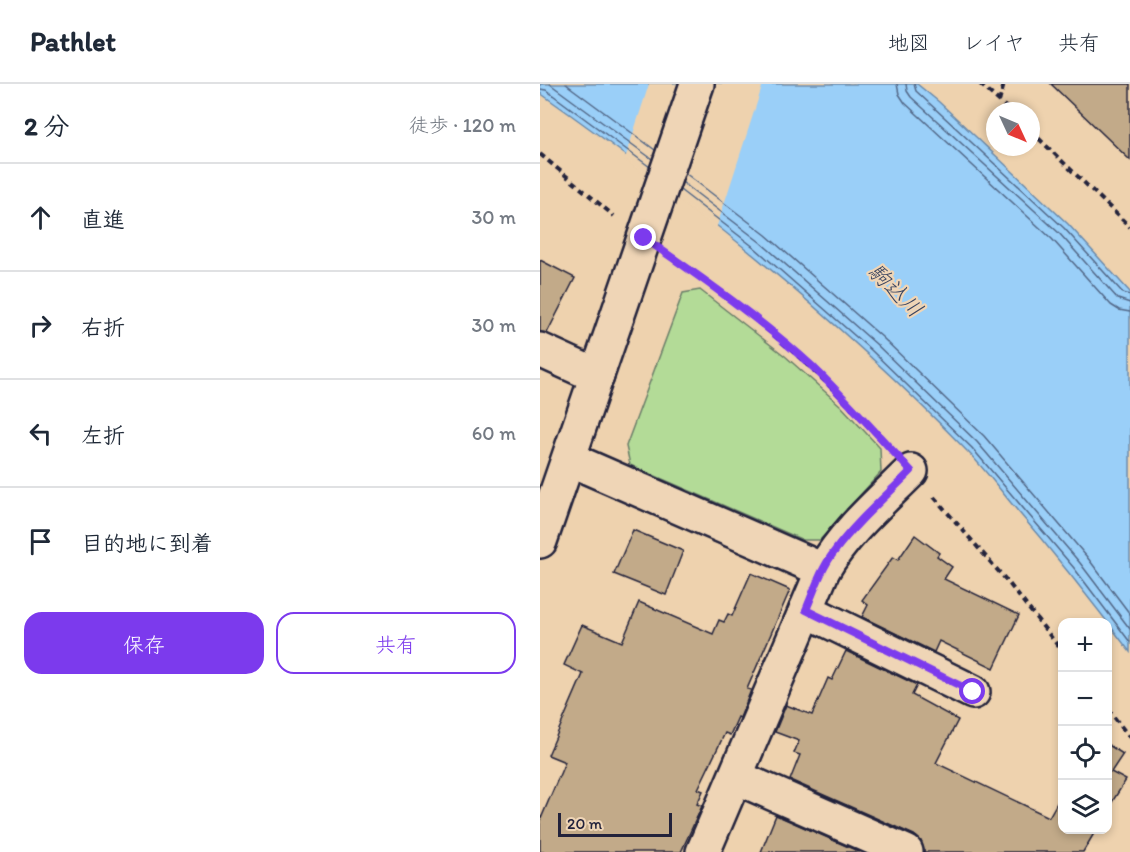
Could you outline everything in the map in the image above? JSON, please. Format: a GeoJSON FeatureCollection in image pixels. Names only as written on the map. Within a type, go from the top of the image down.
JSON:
{"type":"FeatureCollection","features":[{"type":"Feature","properties":{"kind":"street"},"geometry":{"type":"LineString","coordinates":[[540,541],[697,84]]}},
{"type":"Feature","properties":{"kind":"street"},"geometry":{"type":"LineString","coordinates":[[540,350],[597,376]]}},
{"type":"Feature","properties":{"kind":"street"},"geometry":{"type":"LineString","coordinates":[[569,459],[823,570]]}},
{"type":"Feature","properties":{"kind":"street"},"geometry":{"type":"LineString","coordinates":[[703,852],[823,570],[833,552],[856,526],[911,471]]}},
{"type":"Feature","properties":{"kind":"street"},"geometry":{"type":"LineString","coordinates":[[806,610],[973,692]]}},
{"type":"Feature","properties":{"kind":"street"},"geometry":{"type":"LineString","coordinates":[[736,777],[906,852]]}},
{"type":"Feature","properties":{"kind":"path"},"geometry":{"type":"LineString","coordinates":[[980,84],[999,102],[1004,84]]}},
{"type":"Feature","properties":{"kind":"path"},"geometry":{"type":"LineString","coordinates":[[1040,140],[1130,227]]}},
{"type":"Feature","properties":{"kind":"path"},"geometry":{"type":"LineString","coordinates":[[540,154],[613,216],[646,230],[813,368],[850,404],[911,471],[1007,581],[1058,646]]}},
{"type":"Feature","properties":{"kind":"path"},"geometry":{"type":"LineString","coordinates":[[1112,715],[1130,738]]}},
{"type":"Feature","properties":{"kind":"green space"},"geometry":{"type":"Polygon","coordinates":[[[700,290],[785,356],[841,406],[880,448],[881,472],[820,540],[803,540],[630,465],[626,446],[683,293],[700,290]]]}},
{"type":"Feature","properties":{"kind":"water","name":"駒込川"},"geometry":{"type":"Polygon","coordinates":[[[540,84],[917,84],[986,146],[986,156],[996,156],[1068,224],[1130,292],[1130,652],[1112,629],[1112,618],[1104,618],[984,470],[918,402],[815,307],[762,262],[653,175],[540,93],[540,84]]]}},
{"type":"Feature","properties":{"kind":"pier"},"geometry":{"type":"Polygon","coordinates":[[[649,84],[763,84],[716,229],[625,159],[649,84]]]}},
{"type":"Feature","properties":{"kind":"building"},"geometry":{"type":"Polygon","coordinates":[[[1051,84],[1130,84],[1130,160],[1051,84]]]}},
{"type":"Feature","properties":{"kind":"building"},"geometry":{"type":"Polygon","coordinates":[[[540,260],[575,278],[547,333],[540,332],[540,260]]]}},
{"type":"Feature","properties":{"kind":"building"},"geometry":{"type":"Polygon","coordinates":[[[633,530],[683,551],[666,595],[614,574],[633,530]]]}},
{"type":"Feature","properties":{"kind":"building"},"geometry":{"type":"Polygon","coordinates":[[[915,535],[939,553],[937,556],[952,567],[944,579],[1019,615],[994,668],[939,641],[934,652],[862,617],[868,605],[862,600],[893,557],[898,560],[915,535]]]}},
{"type":"Feature","properties":{"kind":"building"},"geometry":{"type":"Polygon","coordinates":[[[751,573],[790,590],[747,689],[751,690],[740,718],[738,717],[730,735],[725,733],[698,789],[703,791],[697,804],[702,806],[681,852],[540,852],[540,821],[565,762],[548,755],[583,674],[564,665],[582,625],[622,642],[639,602],[713,634],[719,620],[724,622],[728,614],[732,616],[751,573]]]}},
{"type":"Feature","properties":{"kind":"building"},"geometry":{"type":"Polygon","coordinates":[[[846,651],[917,685],[912,695],[958,720],[936,763],[1049,817],[1058,801],[1058,834],[1094,834],[1083,852],[924,852],[921,841],[914,835],[790,780],[800,755],[794,753],[799,741],[775,732],[786,705],[812,715],[828,678],[832,680],[846,651]]]}},
{"type":"Feature","properties":{"kind":"building"},"geometry":{"type":"Polygon","coordinates":[[[1112,747],[1123,754],[1112,770],[1112,747]]]}},
{"type":"Feature","properties":{"kind":"building"},"geometry":{"type":"Polygon","coordinates":[[[1112,773],[1126,780],[1112,802],[1112,773]]]}},
{"type":"Feature","properties":{"kind":"building"},"geometry":{"type":"Polygon","coordinates":[[[776,815],[860,852],[761,852],[776,815]]]}},
{"type":"Feature","properties":{"kind":"route"},"geometry":{"type":"LineString","coordinates":[[644,238],[776,335],[850,404],[911,471],[833,552],[806,610],[973,692]]}}]}
